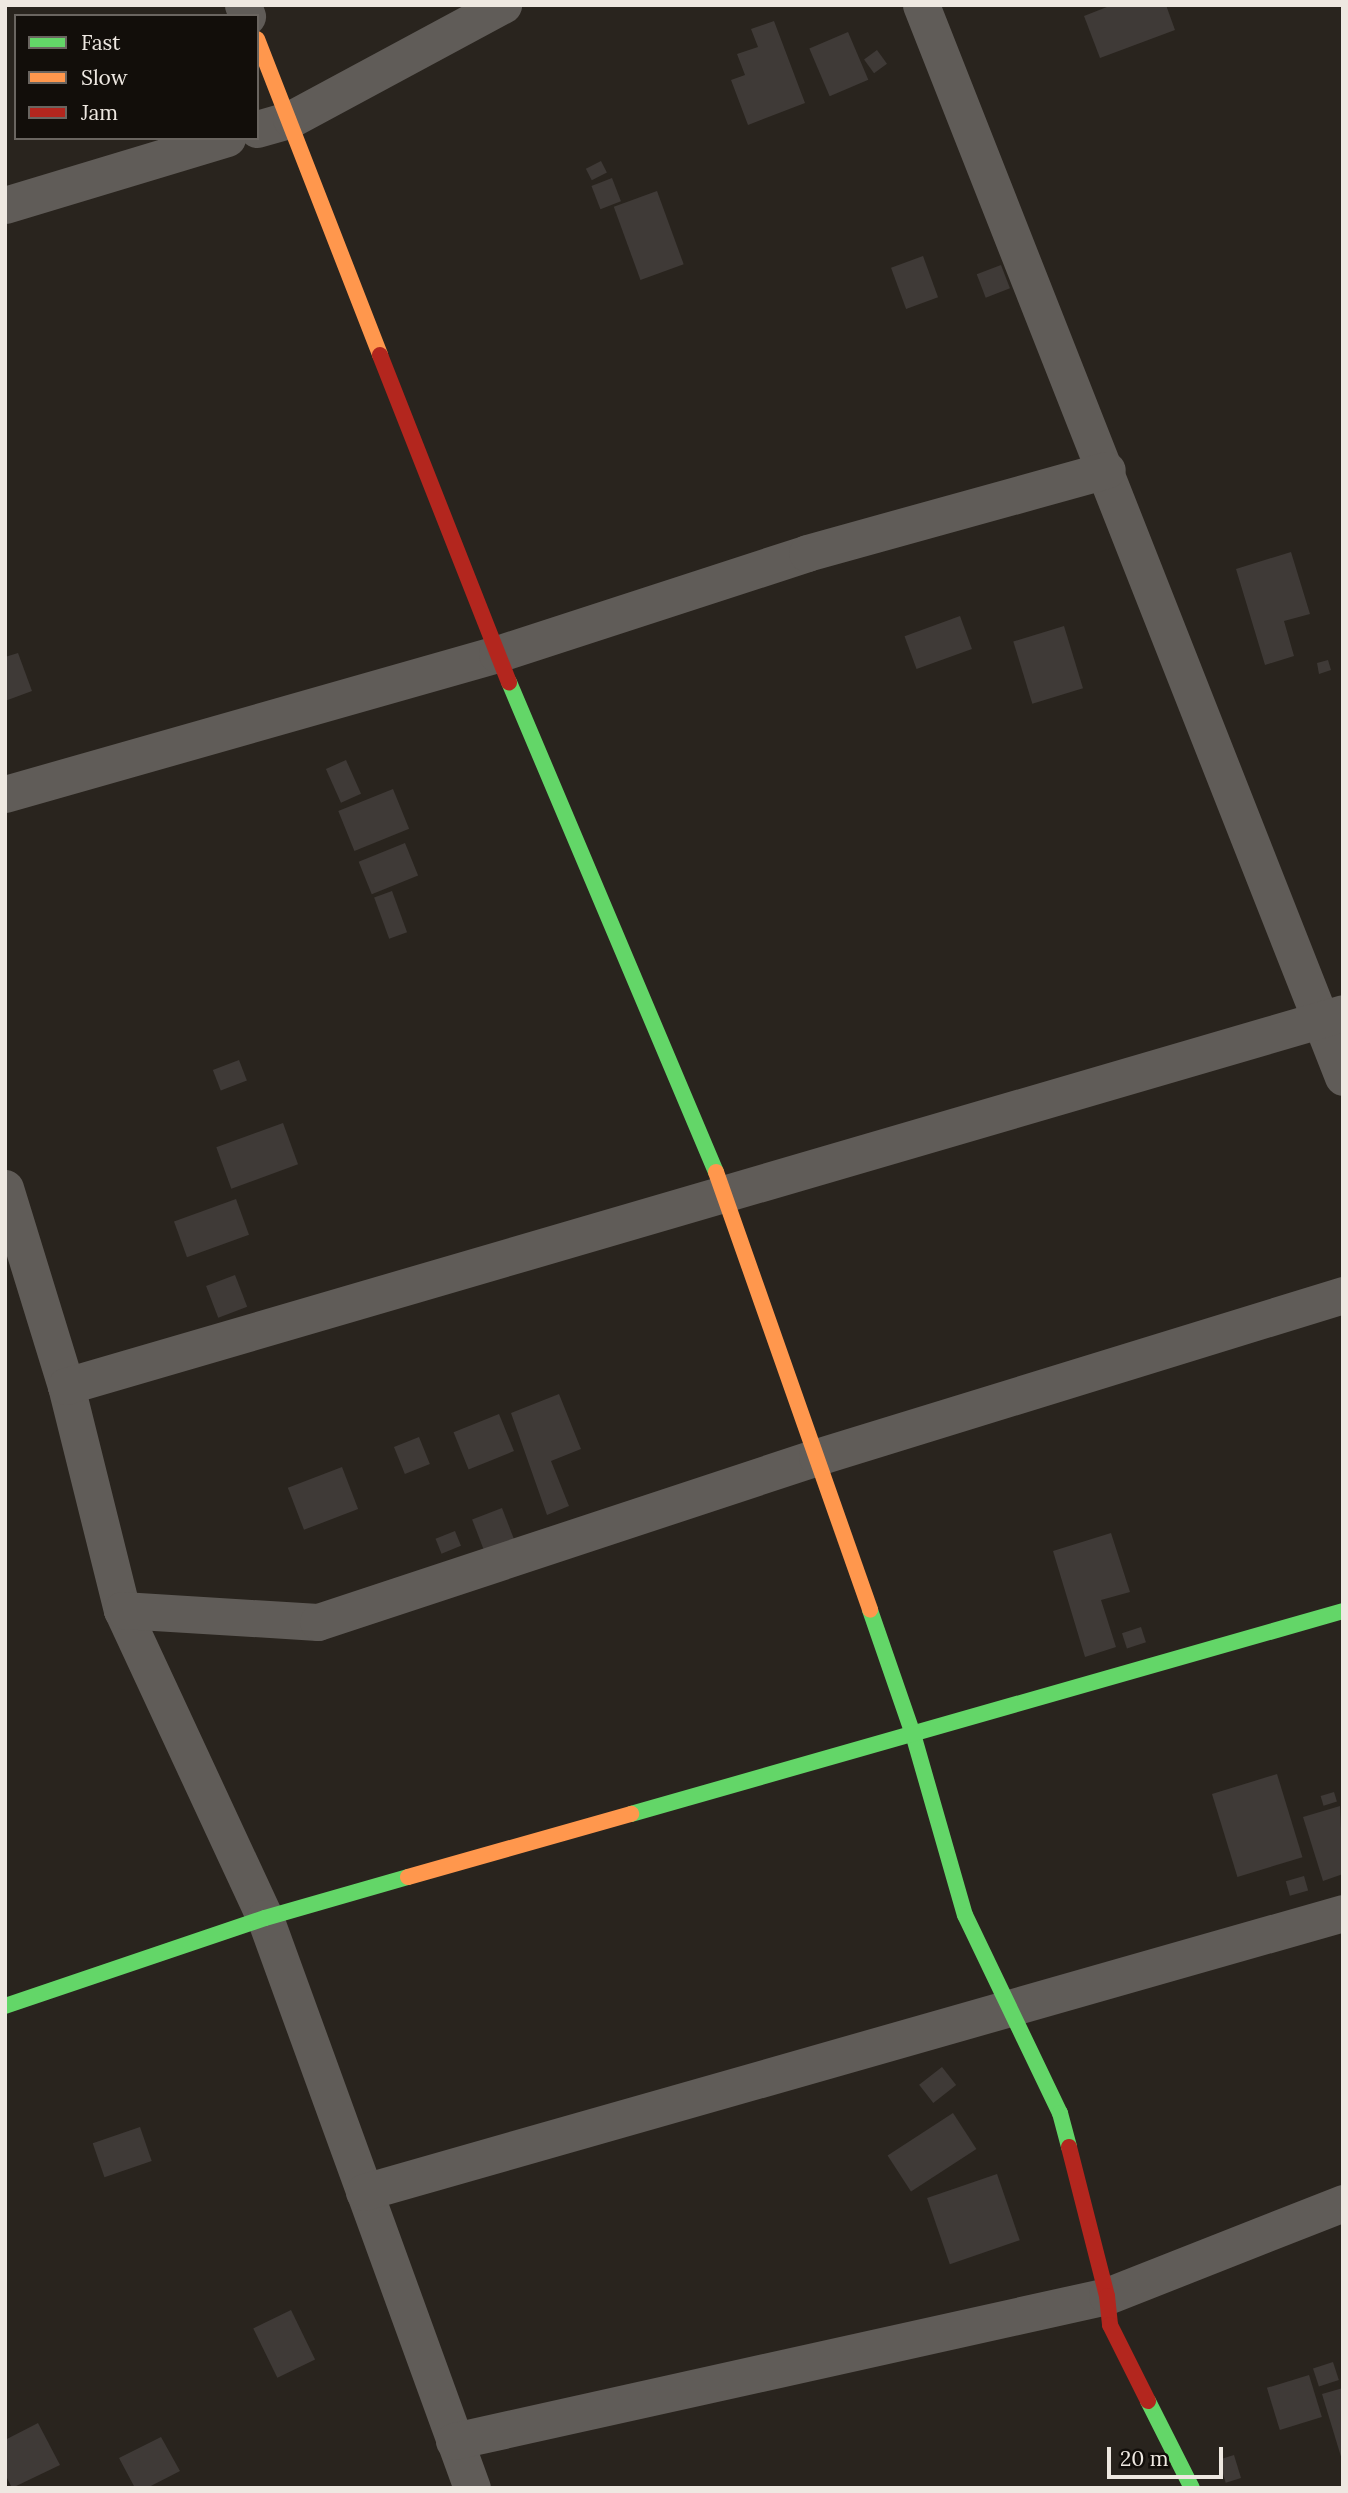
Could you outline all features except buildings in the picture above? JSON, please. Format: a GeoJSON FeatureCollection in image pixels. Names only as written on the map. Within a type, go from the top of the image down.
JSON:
{"type":"FeatureCollection","features":[{"type":"Feature","properties":{"kind":"street"},"geometry":{"type":"LineString","coordinates":[[274,124],[503,5]]}},
{"type":"Feature","properties":{"kind":"street"},"geometry":{"type":"LineString","coordinates":[[921,5],[1107,470],[1333,1016],[1343,1077]]}},
{"type":"Feature","properties":{"kind":"street"},"geometry":{"type":"LineString","coordinates":[[259,49],[274,124],[724,1190],[913,1734],[965,1915],[1060,2113],[1118,2347],[1130,2361],[1192,2488]]}},
{"type":"Feature","properties":{"kind":"street"},"geometry":{"type":"LineString","coordinates":[[5,205],[220,140]]}},
{"type":"Feature","properties":{"kind":"street"},"geometry":{"type":"LineString","coordinates":[[5,794],[497,654],[807,553],[1107,470]]}},
{"type":"Feature","properties":{"kind":"street"},"geometry":{"type":"LineString","coordinates":[[66,1386],[724,1190],[1333,1016]]}},
{"type":"Feature","properties":{"kind":"street"},"geometry":{"type":"LineString","coordinates":[[5,1188],[66,1386],[122,1610],[265,1918],[472,2488]]}},
{"type":"Feature","properties":{"kind":"street"},"geometry":{"type":"LineString","coordinates":[[122,1610],[318,1622],[817,1457],[1343,1295]]}},
{"type":"Feature","properties":{"kind":"street"},"geometry":{"type":"LineString","coordinates":[[5,2006],[265,1918],[1343,1611]]}},
{"type":"Feature","properties":{"kind":"street"},"geometry":{"type":"LineString","coordinates":[[364,2192],[1009,2005],[1343,1913]]}},
{"type":"Feature","properties":{"kind":"street"},"geometry":{"type":"LineString","coordinates":[[453,2441],[1107,2296],[1343,2203]]}},
{"type":"Feature","properties":{"kind":"traffic: fast"},"geometry":{"type":"LineString","coordinates":[[509,682],[716,1172]]}},
{"type":"Feature","properties":{"kind":"traffic: fast"},"geometry":{"type":"LineString","coordinates":[[870,1610],[913,1734],[965,1915],[1060,2113],[1069,2147]]}},
{"type":"Feature","properties":{"kind":"traffic: fast"},"geometry":{"type":"LineString","coordinates":[[631,1814],[1343,1611]]}},
{"type":"Feature","properties":{"kind":"traffic: fast"},"geometry":{"type":"LineString","coordinates":[[5,2006],[265,1918],[408,1877]]}},
{"type":"Feature","properties":{"kind":"traffic: fast"},"geometry":{"type":"LineString","coordinates":[[1148,2401],[1192,2488]]}},
{"type":"Feature","properties":{"kind":"traffic: slow"},"geometry":{"type":"LineString","coordinates":[[259,44],[380,355]]}},
{"type":"Feature","properties":{"kind":"traffic: slow"},"geometry":{"type":"LineString","coordinates":[[716,1172],[870,1610]]}},
{"type":"Feature","properties":{"kind":"traffic: slow"},"geometry":{"type":"LineString","coordinates":[[408,1877],[631,1814]]}},
{"type":"Feature","properties":{"kind":"traffic: jam"},"geometry":{"type":"LineString","coordinates":[[380,355],[509,682]]}},
{"type":"Feature","properties":{"kind":"traffic: jam"},"geometry":{"type":"LineString","coordinates":[[1069,2147],[1107,2296],[1110,2325],[1148,2401]]}}]}
